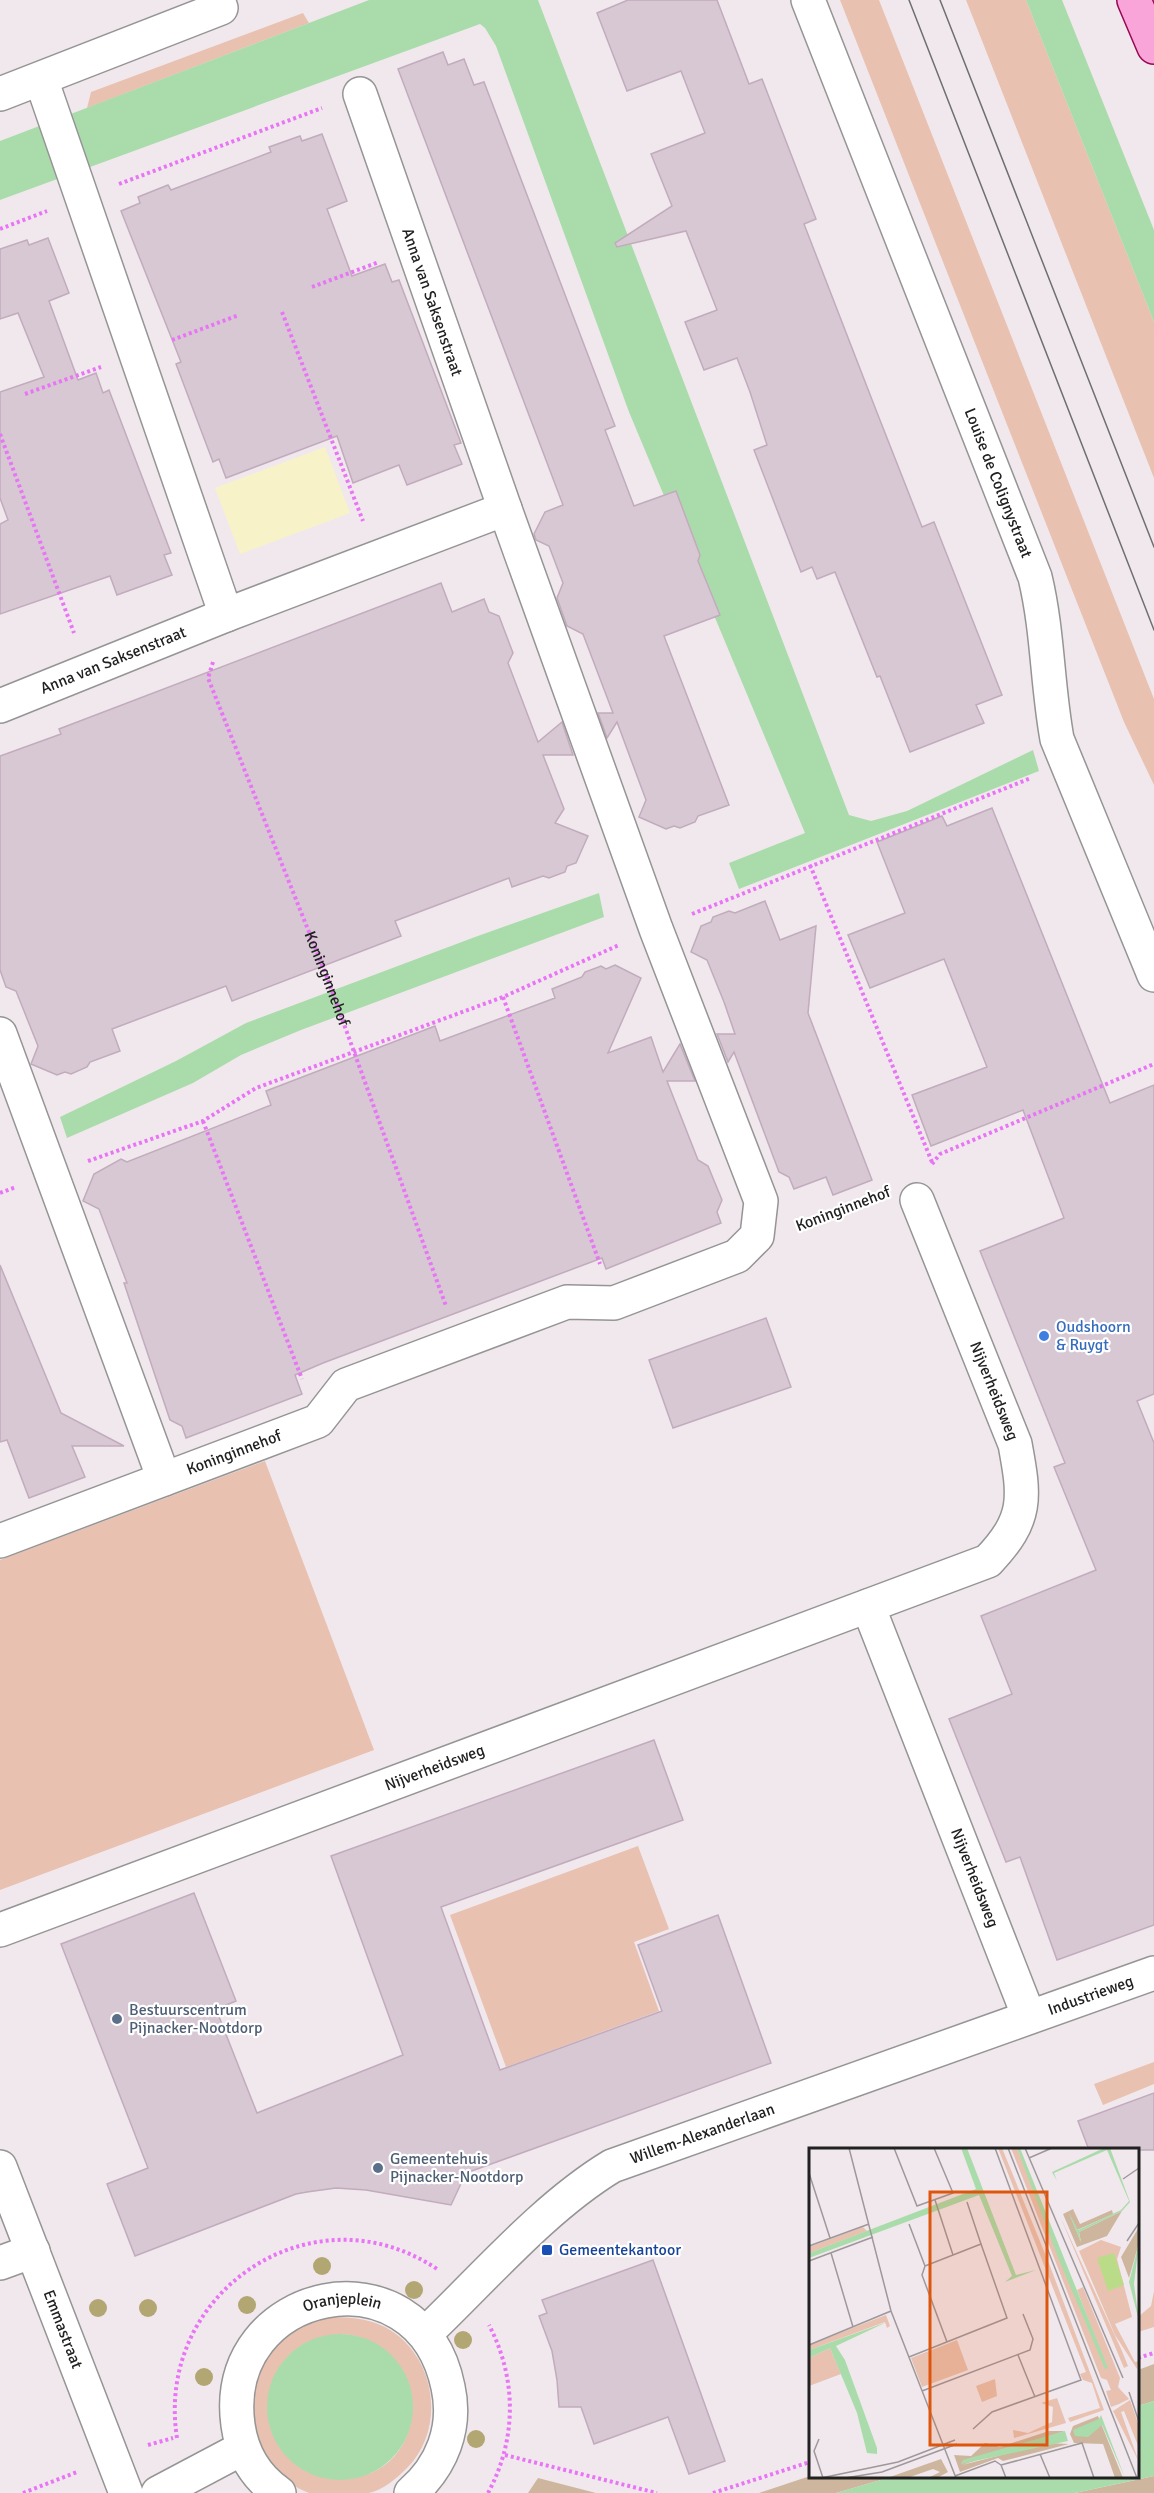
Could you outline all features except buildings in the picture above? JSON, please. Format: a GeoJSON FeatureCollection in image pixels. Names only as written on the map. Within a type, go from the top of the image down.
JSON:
{"type":"FeatureCollection","features":[{"type":"Feature","properties":{"kind":"main road"},"geometry":{"type":"LineString","coordinates":[[1134,0],[1154,47]]}},
{"type":"Feature","properties":{"kind":"street"},"geometry":{"type":"LineString","coordinates":[[0,94],[46,93],[221,8],[218,0]]}},
{"type":"Feature","properties":{"kind":"street","name":"Louise de Colignystraat"},"geometry":{"type":"LineString","coordinates":[[808,0],[1035,577],[1044,613],[1049,698],[1058,739],[1066,764],[1154,975]]}},
{"type":"Feature","properties":{"kind":"street"},"geometry":{"type":"LineString","coordinates":[[46,93],[226,615]]}},
{"type":"Feature","properties":{"kind":"street","name":"Anna van Saksenstraat"},"geometry":{"type":"LineString","coordinates":[[0,706],[226,615],[505,509],[360,94]]}},
{"type":"Feature","properties":{"kind":"street"},"geometry":{"type":"LineString","coordinates":[[318,1421],[346,1385],[567,1302],[614,1303],[737,1256],[757,1236],[761,1201],[656,929],[505,509]]}},
{"type":"Feature","properties":{"kind":"street"},"geometry":{"type":"LineString","coordinates":[[0,1034],[164,1479]]}},
{"type":"Feature","properties":{"kind":"street","name":"Nijverheidsweg"},"geometry":{"type":"LineString","coordinates":[[0,1930],[988,1561],[1006,1542],[1017,1523],[1021,1506],[1022,1483],[1015,1444],[914,1191]]}},
{"type":"Feature","properties":{"kind":"street","name":"Koninginnehof"},"geometry":{"type":"LineString","coordinates":[[0,1540],[318,1421]]}},
{"type":"Feature","properties":{"kind":"street","name":"Nijverheidsweg"},"geometry":{"type":"LineString","coordinates":[[868,1606],[1029,2017]]}},
{"type":"Feature","properties":{"kind":"street","name":"Industrieweg"},"geometry":{"type":"LineString","coordinates":[[1029,2017],[1154,1974]]}},
{"type":"Feature","properties":{"kind":"street","name":"Willem-Alexanderlaan"},"geometry":{"type":"LineString","coordinates":[[425,2334],[556,2207],[581,2185],[612,2166],[1029,2017]]}},
{"type":"Feature","properties":{"kind":"street","name":"Emmastraat"},"geometry":{"type":"LineString","coordinates":[[0,2167],[126,2493]]}},
{"type":"Feature","properties":{"kind":"street"},"geometry":{"type":"LineString","coordinates":[[0,2262],[33,2251]]}},
{"type":"Feature","properties":{"kind":"street","name":"Oranjeplein"},"geometry":{"type":"LineString","coordinates":[[265,2490],[243,2448],[237,2415],[237,2398],[244,2365],[263,2337],[288,2316],[318,2302],[338,2299],[368,2301],[393,2309],[425,2334],[439,2354],[450,2393],[450,2430],[438,2462],[411,2493]]}},
{"type":"Feature","properties":{"kind":"street"},"geometry":{"type":"LineString","coordinates":[[158,2493],[243,2448]]}},
{"type":"Feature","properties":{"kind":"path"},"geometry":{"type":"LineString","coordinates":[[0,229],[78,189],[360,94]]}},
{"type":"Feature","properties":{"kind":"path"},"geometry":{"type":"LineString","coordinates":[[312,287],[414,249]]}},
{"type":"Feature","properties":{"kind":"path"},"geometry":{"type":"LineString","coordinates":[[282,312],[377,558]]}},
{"type":"Feature","properties":{"kind":"path"},"geometry":{"type":"LineString","coordinates":[[0,434],[88,670]]}},
{"type":"Feature","properties":{"kind":"path","name":"Koninginnehof"},"geometry":{"type":"LineString","coordinates":[[226,615],[208,678],[328,980],[459,1344]]}},
{"type":"Feature","properties":{"kind":"path"},"geometry":{"type":"LineString","coordinates":[[0,1192],[203,1121],[256,1088],[503,997],[656,929],[810,865],[1066,764]]}},
{"type":"Feature","properties":{"kind":"path"},"geometry":{"type":"LineString","coordinates":[[810,865],[932,1162],[940,1154],[1154,1064]]}},
{"type":"Feature","properties":{"kind":"path"},"geometry":{"type":"LineString","coordinates":[[503,997],[614,1303]]}},
{"type":"Feature","properties":{"kind":"path"},"geometry":{"type":"LineString","coordinates":[[203,1121],[318,1421]]}},
{"type":"Feature","properties":{"kind":"path","name":"Koninginnehof"},"geometry":{"type":"LineString","coordinates":[[757,1236],[781,1233],[914,1191],[932,1172],[932,1162]]}},
{"type":"Feature","properties":{"kind":"path"},"geometry":{"type":"LineString","coordinates":[[1139,2357],[1154,2353]]}},
{"type":"Feature","properties":{"kind":"path"},"geometry":{"type":"LineString","coordinates":[[505,2455],[657,2493]]}},
{"type":"Feature","properties":{"kind":"path"},"geometry":{"type":"LineString","coordinates":[[23,2493],[112,2458]]}},
{"type":"Feature","properties":{"kind":"path"},"geometry":{"type":"LineString","coordinates":[[713,2493],[809,2462]]}},
{"type":"Feature","properties":{"kind":"shaded area"},"geometry":{"type":"Polygon","coordinates":[[[369,0],[538,0],[849,815],[871,821],[907,811],[1033,750],[1039,771],[739,889],[729,863],[805,833],[629,412],[496,46],[480,24],[0,200],[0,141],[369,0]]]}},
{"type":"Feature","properties":{"kind":"shaded area"},"geometry":{"type":"Polygon","coordinates":[[[840,0],[879,0],[1154,699],[1154,785],[1124,722],[840,0]]]}},
{"type":"Feature","properties":{"kind":"shaded area"},"geometry":{"type":"Polygon","coordinates":[[[966,0],[1026,0],[1154,322],[1154,478],[966,0]]]}},
{"type":"Feature","properties":{"kind":"shaded area"},"geometry":{"type":"Polygon","coordinates":[[[1026,0],[1062,0],[1154,230],[1154,322],[1026,0]]]}},
{"type":"Feature","properties":{"kind":"shaded area"},"geometry":{"type":"Polygon","coordinates":[[[303,13],[309,23],[87,108],[91,92],[303,13]]]}},
{"type":"Feature","properties":{"kind":"shaded area"},"geometry":{"type":"Polygon","coordinates":[[[325,447],[350,513],[240,554],[215,488],[325,447]]]}},
{"type":"Feature","properties":{"kind":"shaded area"},"geometry":{"type":"Polygon","coordinates":[[[599,893],[604,917],[301,1030],[241,1055],[193,1083],[67,1138],[60,1117],[176,1061],[246,1023],[599,893]]]}},
{"type":"Feature","properties":{"kind":"shaded area"},"geometry":{"type":"Polygon","coordinates":[[[265,1461],[374,1750],[0,1890],[0,1560],[265,1461]]]}},
{"type":"Feature","properties":{"kind":"shaded area"},"geometry":{"type":"Polygon","coordinates":[[[638,1846],[669,1929],[634,1942],[659,2011],[506,2067],[450,1915],[638,1846]]]}},
{"type":"Feature","properties":{"kind":"shaded area"},"geometry":{"type":"Polygon","coordinates":[[[1154,2062],[1154,2084],[1103,2105],[1094,2084],[1154,2062]]]}},
{"type":"Feature","properties":{"kind":"shaded area"},"geometry":{"type":"Polygon","coordinates":[[[1154,2291],[1154,2327],[1139,2332],[1139,2316],[1151,2306],[1154,2291]]]}},
{"type":"Feature","properties":{"kind":"shaded area"},"geometry":{"type":"Polygon","coordinates":[[[323,2317],[362,2319],[385,2327],[402,2339],[416,2355],[425,2373],[430,2393],[431,2413],[428,2433],[420,2452],[399,2476],[369,2493],[309,2493],[288,2482],[266,2457],[250,2413],[252,2390],[268,2350],[281,2338],[323,2317]],[[345,2334],[328,2336],[302,2345],[289,2355],[279,2368],[272,2382],[269,2398],[268,2413],[271,2429],[277,2443],[287,2456],[304,2470],[332,2479],[370,2473],[393,2458],[407,2437],[412,2411],[409,2386],[396,2362],[375,2344],[345,2334]]]}},
{"type":"Feature","properties":{"kind":"shaded area"},"geometry":{"type":"Polygon","coordinates":[[[340,2334],[368,2340],[391,2356],[407,2379],[413,2407],[407,2435],[391,2458],[368,2474],[340,2480],[312,2474],[289,2458],[273,2435],[267,2407],[273,2379],[289,2356],[312,2340],[340,2334]]]}},
{"type":"Feature","properties":{"kind":"shaded area"},"geometry":{"type":"Polygon","coordinates":[[[1154,2364],[1154,2401],[1139,2406],[1139,2370],[1154,2364]]]}},
{"type":"Feature","properties":{"kind":"shaded area"},"geometry":{"type":"Polygon","coordinates":[[[1154,2401],[1154,2476],[1075,2493],[836,2493],[888,2478],[1139,2478],[1139,2406],[1154,2401]]]}},
{"type":"Feature","properties":{"kind":"shaded area"},"geometry":{"type":"Polygon","coordinates":[[[809,2476],[888,2478],[836,2493],[759,2493],[809,2476]]]}},
{"type":"Feature","properties":{"kind":"shaded area"},"geometry":{"type":"Polygon","coordinates":[[[1154,2476],[1154,2493],[1075,2493],[1154,2476]]]}},
{"type":"Feature","properties":{"kind":"shaded area"},"geometry":{"type":"Polygon","coordinates":[[[538,2478],[596,2493],[528,2493],[538,2478]]]}},
{"type":"Feature","properties":{"kind":"tram line"},"geometry":{"type":"LineString","coordinates":[[909,0],[1154,630]]}},
{"type":"Feature","properties":{"kind":"tram line"},"geometry":{"type":"LineString","coordinates":[[940,0],[1154,547]]}},
{"type":"Feature","properties":{"kind":"place","name":"Oudshoorn & Ruygt"},"geometry":{"type":"Point","coordinates":[1044,1336]}},
{"type":"Feature","properties":{"kind":"place","name":"Bestuurscentrum Pijnacker-Nootdorp"},"geometry":{"type":"Point","coordinates":[117,2019]}},
{"type":"Feature","properties":{"kind":"place","name":"Gemeentehuis Pijnacker-Nootdorp"},"geometry":{"type":"Point","coordinates":[378,2168]}},
{"type":"Feature","properties":{"kind":"place","name":"Gemeentekantoor"},"geometry":{"type":"Point","coordinates":[547,2250]}}]}
